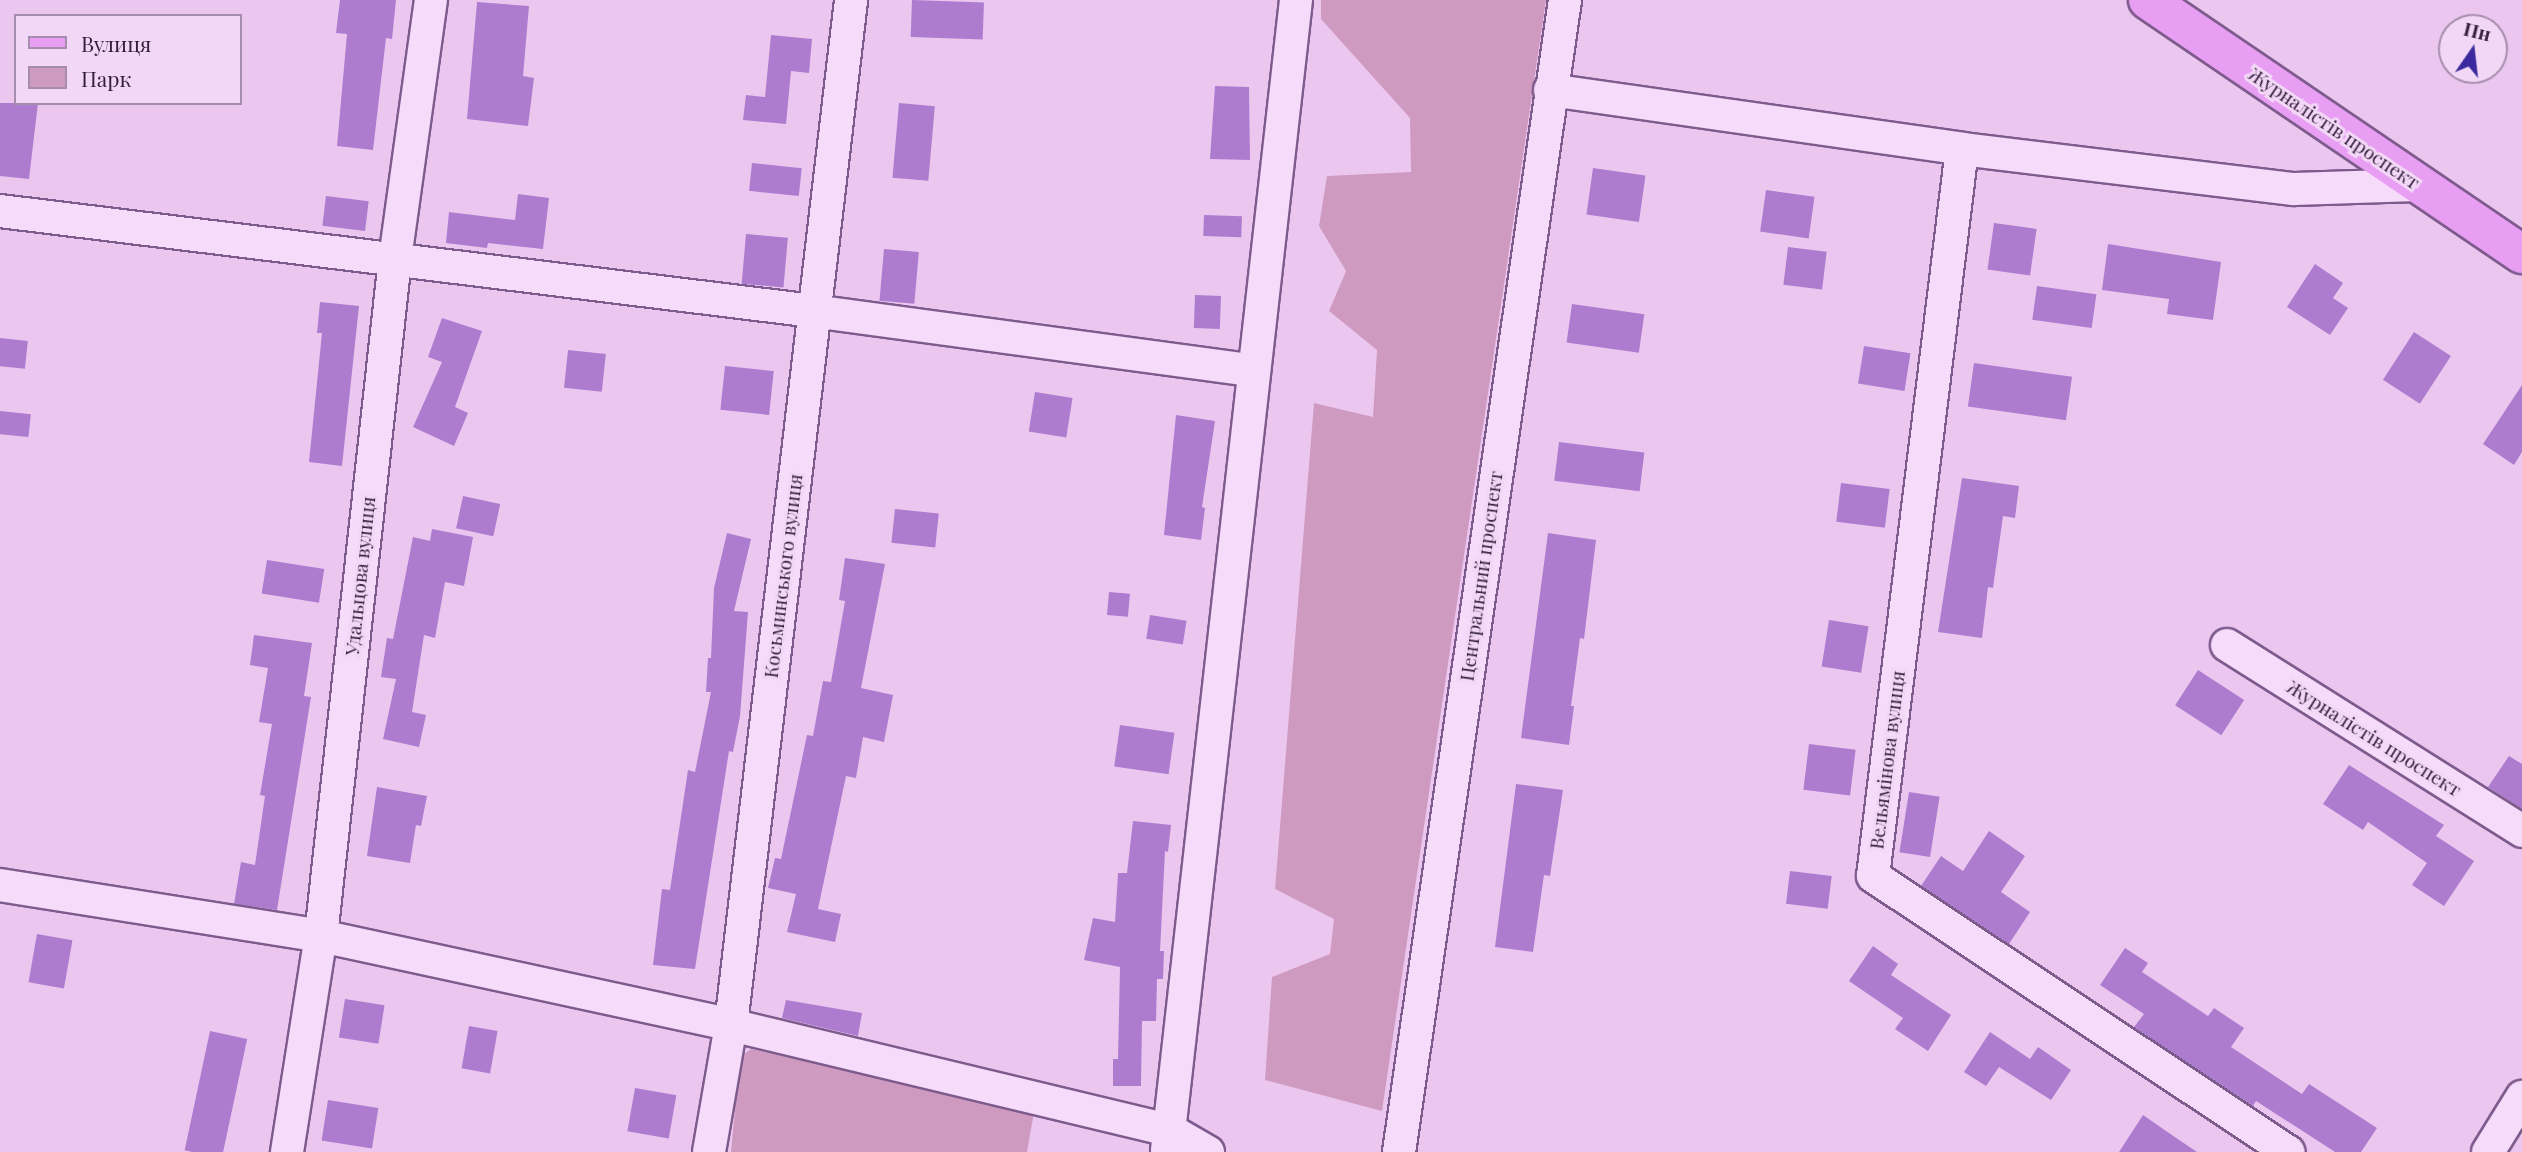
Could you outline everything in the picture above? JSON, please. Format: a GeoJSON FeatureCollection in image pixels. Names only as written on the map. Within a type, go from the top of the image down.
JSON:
{"type":"FeatureCollection","features":[{"type":"Feature","properties":{"kind":"main road","name":"Журналістів проспект"},"geometry":{"type":"LineString","coordinates":[[2148,0],[2522,254]]}},
{"type":"Feature","properties":{"kind":"street","name":"Удальцова вулиця"},"geometry":{"type":"LineString","coordinates":[[287,1152],[321,936],[395,260],[431,0]]}},
{"type":"Feature","properties":{"kind":"street","name":"Косьминського вулиця"},"geometry":{"type":"LineString","coordinates":[[709,1152],[731,1025],[851,0]]}},
{"type":"Feature","properties":{"kind":"street"},"geometry":{"type":"LineString","coordinates":[[1169,1141],[1296,0]]}},
{"type":"Feature","properties":{"kind":"street","name":"Центральний проспект"},"geometry":{"type":"LineString","coordinates":[[1399,1152],[1565,0]]}},
{"type":"Feature","properties":{"kind":"street"},"geometry":{"type":"LineString","coordinates":[[1550,90],[1962,149],[2294,189],[2417,185]]}},
{"type":"Feature","properties":{"kind":"street","name":"Вельямінова вулиця"},"geometry":{"type":"LineString","coordinates":[[1962,149],[1873,876],[2289,1152]]}},
{"type":"Feature","properties":{"kind":"street"},"geometry":{"type":"LineString","coordinates":[[0,211],[813,311],[1254,371]]}},
{"type":"Feature","properties":{"kind":"street","name":"Журналістів проспект"},"geometry":{"type":"LineString","coordinates":[[2227,645],[2522,831]]}},
{"type":"Feature","properties":{"kind":"street"},"geometry":{"type":"LineString","coordinates":[[0,886],[321,936],[731,1025],[1208,1152]]}},
{"type":"Feature","properties":{"kind":"street"},"geometry":{"type":"LineString","coordinates":[[2488,1152],[2522,1097]]}},
{"type":"Feature","properties":{"kind":"green space"},"geometry":{"type":"Polygon","coordinates":[[[1321,0],[1546,0],[1382,1111],[1265,1080],[1272,977],[1330,954],[1334,919],[1275,889],[1314,403],[1373,417],[1377,350],[1329,311],[1346,271],[1319,226],[1327,176],[1411,172],[1410,118],[1321,19],[1321,0]]]}},
{"type":"Feature","properties":{"kind":"green space"},"geometry":{"type":"Polygon","coordinates":[[[751,1049],[1034,1112],[1027,1152],[731,1152],[740,1057],[751,1049]]]}},
{"type":"Feature","properties":{"kind":"building"},"geometry":{"type":"Polygon","coordinates":[[[340,0],[396,0],[392,39],[386,38],[373,150],[337,146],[347,34],[336,33],[340,0]]]}},
{"type":"Feature","properties":{"kind":"building"},"geometry":{"type":"Polygon","coordinates":[[[912,0],[984,3],[983,39],[911,37],[912,0]]]}},
{"type":"Feature","properties":{"kind":"building"},"geometry":{"type":"Polygon","coordinates":[[[477,2],[529,6],[523,76],[534,78],[528,126],[467,119],[477,2]]]}},
{"type":"Feature","properties":{"kind":"building"},"geometry":{"type":"Polygon","coordinates":[[[771,35],[812,39],[809,73],[791,71],[786,124],[743,120],[746,95],[765,97],[771,35]]]}},
{"type":"Feature","properties":{"kind":"building"},"geometry":{"type":"Polygon","coordinates":[[[1215,86],[1249,87],[1250,160],[1210,159],[1215,86]]]}},
{"type":"Feature","properties":{"kind":"building"},"geometry":{"type":"Polygon","coordinates":[[[0,103],[38,105],[29,179],[0,176],[0,103]]]}},
{"type":"Feature","properties":{"kind":"building"},"geometry":{"type":"Polygon","coordinates":[[[899,103],[935,106],[928,181],[892,178],[899,103]]]}},
{"type":"Feature","properties":{"kind":"building"},"geometry":{"type":"Polygon","coordinates":[[[752,163],[802,168],[799,196],[749,191],[752,163]]]}},
{"type":"Feature","properties":{"kind":"building"},"geometry":{"type":"Polygon","coordinates":[[[1593,168],[1645,175],[1639,222],[1586,215],[1593,168]]]}},
{"type":"Feature","properties":{"kind":"building"},"geometry":{"type":"Polygon","coordinates":[[[1766,190],[1815,197],[1809,238],[1760,232],[1766,190]]]}},
{"type":"Feature","properties":{"kind":"building"},"geometry":{"type":"Polygon","coordinates":[[[518,194],[549,198],[543,249],[488,243],[487,248],[446,243],[449,212],[515,220],[518,194]]]}},
{"type":"Feature","properties":{"kind":"building"},"geometry":{"type":"Polygon","coordinates":[[[326,196],[369,201],[365,231],[322,226],[326,196]]]}},
{"type":"Feature","properties":{"kind":"building"},"geometry":{"type":"Polygon","coordinates":[[[1204,215],[1242,216],[1241,237],[1203,236],[1204,215]]]}},
{"type":"Feature","properties":{"kind":"building"},"geometry":{"type":"Polygon","coordinates":[[[1994,223],[2037,229],[2030,276],[1987,270],[1994,223]]]}},
{"type":"Feature","properties":{"kind":"building"},"geometry":{"type":"Polygon","coordinates":[[[746,234],[788,238],[783,287],[742,284],[746,234]]]}},
{"type":"Feature","properties":{"kind":"building"},"geometry":{"type":"Polygon","coordinates":[[[2108,244],[2221,262],[2213,320],[2167,314],[2169,299],[2102,290],[2108,244]]]}},
{"type":"Feature","properties":{"kind":"building"},"geometry":{"type":"Polygon","coordinates":[[[1788,247],[1827,252],[1822,289],[1783,285],[1788,247]]]}},
{"type":"Feature","properties":{"kind":"building"},"geometry":{"type":"Polygon","coordinates":[[[884,249],[919,252],[914,304],[879,301],[884,249]]]}},
{"type":"Feature","properties":{"kind":"building"},"geometry":{"type":"Polygon","coordinates":[[[2315,264],[2343,283],[2333,298],[2348,308],[2330,335],[2287,307],[2315,264]]]}},
{"type":"Feature","properties":{"kind":"building"},"geometry":{"type":"Polygon","coordinates":[[[2037,286],[2096,294],[2092,328],[2032,320],[2037,286]]]}},
{"type":"Feature","properties":{"kind":"building"},"geometry":{"type":"Polygon","coordinates":[[[1195,295],[1221,296],[1220,329],[1194,328],[1195,295]]]}},
{"type":"Feature","properties":{"kind":"building"},"geometry":{"type":"Polygon","coordinates":[[[320,302],[359,306],[342,466],[309,462],[322,333],[317,333],[320,302]]]}},
{"type":"Feature","properties":{"kind":"building"},"geometry":{"type":"Polygon","coordinates":[[[1572,304],[1644,314],[1639,353],[1567,343],[1572,304]]]}},
{"type":"Feature","properties":{"kind":"building"},"geometry":{"type":"Polygon","coordinates":[[[442,318],[482,331],[455,407],[468,413],[454,446],[413,427],[442,362],[428,357],[442,318]]]}},
{"type":"Feature","properties":{"kind":"building"},"geometry":{"type":"Polygon","coordinates":[[[2414,332],[2451,356],[2420,404],[2383,380],[2414,332]]]}},
{"type":"Feature","properties":{"kind":"building"},"geometry":{"type":"Polygon","coordinates":[[[0,338],[28,341],[25,369],[0,366],[0,338]]]}},
{"type":"Feature","properties":{"kind":"building"},"geometry":{"type":"Polygon","coordinates":[[[1864,346],[1910,353],[1904,391],[1858,384],[1864,346]]]}},
{"type":"Feature","properties":{"kind":"building"},"geometry":{"type":"Polygon","coordinates":[[[568,350],[606,354],[602,392],[564,388],[568,350]]]}},
{"type":"Feature","properties":{"kind":"building"},"geometry":{"type":"Polygon","coordinates":[[[1974,363],[2072,377],[2066,420],[1968,407],[1974,363]]]}},
{"type":"Feature","properties":{"kind":"building"},"geometry":{"type":"Polygon","coordinates":[[[725,366],[774,371],[769,415],[720,410],[725,366]]]}},
{"type":"Feature","properties":{"kind":"building"},"geometry":{"type":"Polygon","coordinates":[[[2522,385],[2522,452],[2514,465],[2483,444],[2522,385]]]}},
{"type":"Feature","properties":{"kind":"building"},"geometry":{"type":"Polygon","coordinates":[[[1035,392],[1073,398],[1066,437],[1029,432],[1035,392]]]}},
{"type":"Feature","properties":{"kind":"building"},"geometry":{"type":"Polygon","coordinates":[[[0,411],[31,414],[28,437],[0,434],[0,411]]]}},
{"type":"Feature","properties":{"kind":"building"},"geometry":{"type":"Polygon","coordinates":[[[1176,415],[1215,421],[1202,507],[1205,508],[1201,540],[1164,535],[1176,415]]]}},
{"type":"Feature","properties":{"kind":"building"},"geometry":{"type":"Polygon","coordinates":[[[1559,442],[1644,452],[1640,491],[1554,481],[1559,442]]]}},
{"type":"Feature","properties":{"kind":"building"},"geometry":{"type":"Polygon","coordinates":[[[1962,478],[2019,486],[2015,518],[2003,516],[1993,588],[1988,587],[1982,638],[1938,632],[1962,478]]]}},
{"type":"Feature","properties":{"kind":"building"},"geometry":{"type":"Polygon","coordinates":[[[1841,483],[1890,489],[1885,528],[1836,522],[1841,483]]]}},
{"type":"Feature","properties":{"kind":"building"},"geometry":{"type":"Polygon","coordinates":[[[463,496],[500,504],[493,536],[456,528],[463,496]]]}},
{"type":"Feature","properties":{"kind":"building"},"geometry":{"type":"Polygon","coordinates":[[[895,509],[939,514],[935,547],[891,543],[895,509]]]}},
{"type":"Feature","properties":{"kind":"building"},"geometry":{"type":"Polygon","coordinates":[[[432,529],[473,537],[464,586],[445,582],[435,638],[424,635],[412,712],[426,715],[419,747],[383,739],[396,679],[381,677],[387,638],[393,639],[413,537],[430,541],[432,529]]]}},
{"type":"Feature","properties":{"kind":"building"},"geometry":{"type":"Polygon","coordinates":[[[727,533],[751,539],[734,611],[748,612],[740,716],[733,752],[729,751],[695,969],[653,965],[662,889],[670,890],[688,770],[695,772],[711,692],[706,692],[708,658],[711,658],[714,588],[727,533]]]}},
{"type":"Feature","properties":{"kind":"building"},"geometry":{"type":"Polygon","coordinates":[[[1548,533],[1596,540],[1584,639],[1580,638],[1571,706],[1574,706],[1569,745],[1521,738],[1548,533]]]}},
{"type":"Feature","properties":{"kind":"building"},"geometry":{"type":"Polygon","coordinates":[[[845,558],[885,564],[861,688],[893,695],[884,742],[863,737],[856,778],[846,776],[818,909],[841,914],[835,942],[787,932],[796,894],[768,888],[775,858],[781,859],[807,735],[813,736],[823,681],[831,682],[845,601],[839,600],[845,558]]]}},
{"type":"Feature","properties":{"kind":"building"},"geometry":{"type":"Polygon","coordinates":[[[267,560],[324,569],[319,603],[262,594],[267,560]]]}},
{"type":"Feature","properties":{"kind":"building"},"geometry":{"type":"Polygon","coordinates":[[[1109,592],[1130,594],[1128,617],[1107,615],[1109,592]]]}},
{"type":"Feature","properties":{"kind":"building"},"geometry":{"type":"Polygon","coordinates":[[[1150,615],[1187,621],[1183,644],[1146,639],[1150,615]]]}},
{"type":"Feature","properties":{"kind":"building"},"geometry":{"type":"Polygon","coordinates":[[[1829,620],[1869,626],[1861,673],[1822,666],[1829,620]]]}},
{"type":"Feature","properties":{"kind":"building"},"geometry":{"type":"Polygon","coordinates":[[[254,635],[312,643],[304,696],[311,697],[277,910],[234,904],[241,862],[255,865],[265,796],[260,795],[272,724],[259,722],[268,668],[250,665],[254,635]]]}},
{"type":"Feature","properties":{"kind":"building"},"geometry":{"type":"Polygon","coordinates":[[[2198,670],[2244,700],[2221,735],[2175,705],[2198,670]]]}},
{"type":"Feature","properties":{"kind":"building"},"geometry":{"type":"Polygon","coordinates":[[[1120,725],[1174,733],[1169,774],[1114,767],[1120,725]]]}},
{"type":"Feature","properties":{"kind":"building"},"geometry":{"type":"Polygon","coordinates":[[[1809,744],[1856,750],[1850,795],[1803,790],[1809,744]]]}},
{"type":"Feature","properties":{"kind":"building"},"geometry":{"type":"Polygon","coordinates":[[[2509,756],[2522,764],[2522,809],[2488,787],[2509,756]]]}},
{"type":"Feature","properties":{"kind":"building"},"geometry":{"type":"Polygon","coordinates":[[[2349,765],[2444,825],[2436,836],[2474,861],[2444,906],[2412,885],[2427,863],[2368,822],[2363,830],[2323,804],[2349,765]]]}},
{"type":"Feature","properties":{"kind":"building"},"geometry":{"type":"Polygon","coordinates":[[[1516,784],[1563,790],[1550,876],[1544,875],[1533,952],[1495,947],[1516,784]]]}},
{"type":"Feature","properties":{"kind":"building"},"geometry":{"type":"Polygon","coordinates":[[[377,787],[427,796],[421,826],[416,825],[410,863],[367,856],[377,787]]]}},
{"type":"Feature","properties":{"kind":"building"},"geometry":{"type":"Polygon","coordinates":[[[1909,792],[1940,797],[1930,857],[1899,852],[1909,792]]]}},
{"type":"Feature","properties":{"kind":"building"},"geometry":{"type":"Polygon","coordinates":[[[1133,821],[1171,825],[1168,852],[1165,851],[1160,951],[1164,951],[1163,979],[1157,979],[1156,1021],[1142,1021],[1141,1086],[1113,1086],[1113,1059],[1118,1059],[1120,967],[1084,960],[1093,918],[1115,922],[1118,873],[1127,873],[1133,821]]]}},
{"type":"Feature","properties":{"kind":"building"},"geometry":{"type":"Polygon","coordinates":[[[1989,831],[2025,856],[2001,892],[2030,912],[2009,944],[1921,886],[1941,856],[1963,871],[1989,831]]]}},
{"type":"Feature","properties":{"kind":"building"},"geometry":{"type":"Polygon","coordinates":[[[1790,871],[1832,876],[1828,909],[1786,904],[1790,871]]]}},
{"type":"Feature","properties":{"kind":"building"},"geometry":{"type":"Polygon","coordinates":[[[37,934],[72,940],[64,989],[28,982],[37,934]]]}},
{"type":"Feature","properties":{"kind":"building"},"geometry":{"type":"Polygon","coordinates":[[[1873,946],[1898,964],[1891,975],[1951,1015],[1928,1051],[1895,1029],[1903,1018],[1849,981],[1873,946]]]}},
{"type":"Feature","properties":{"kind":"building"},"geometry":{"type":"Polygon","coordinates":[[[2125,948],[2148,963],[2142,972],[2208,1016],[2214,1008],[2244,1028],[2231,1047],[2302,1094],[2309,1084],[2377,1128],[2361,1152],[2335,1152],[2256,1101],[2253,1106],[2134,1027],[2144,1014],[2100,985],[2125,948]]]}},
{"type":"Feature","properties":{"kind":"building"},"geometry":{"type":"Polygon","coordinates":[[[345,999],[385,1005],[378,1044],[339,1038],[345,999]]]}},
{"type":"Feature","properties":{"kind":"building"},"geometry":{"type":"Polygon","coordinates":[[[786,1000],[862,1013],[858,1036],[782,1018],[786,1000]]]}},
{"type":"Feature","properties":{"kind":"building"},"geometry":{"type":"Polygon","coordinates":[[[469,1026],[498,1031],[490,1073],[462,1068],[469,1026]]]}},
{"type":"Feature","properties":{"kind":"building"},"geometry":{"type":"Polygon","coordinates":[[[210,1031],[247,1039],[223,1152],[185,1150],[210,1031]]]}},
{"type":"Feature","properties":{"kind":"building"},"geometry":{"type":"Polygon","coordinates":[[[1990,1032],[2030,1059],[2038,1047],[2071,1070],[2051,1100],[1999,1067],[1986,1086],[1964,1072],[1990,1032]]]}},
{"type":"Feature","properties":{"kind":"building"},"geometry":{"type":"Polygon","coordinates":[[[635,1088],[676,1095],[669,1139],[627,1131],[635,1088]]]}},
{"type":"Feature","properties":{"kind":"building"},"geometry":{"type":"Polygon","coordinates":[[[328,1100],[378,1108],[372,1148],[322,1140],[328,1100]]]}},
{"type":"Feature","properties":{"kind":"building"},"geometry":{"type":"Polygon","coordinates":[[[2143,1115],[2169,1133],[2197,1152],[2119,1152],[2143,1115]]]}}]}
